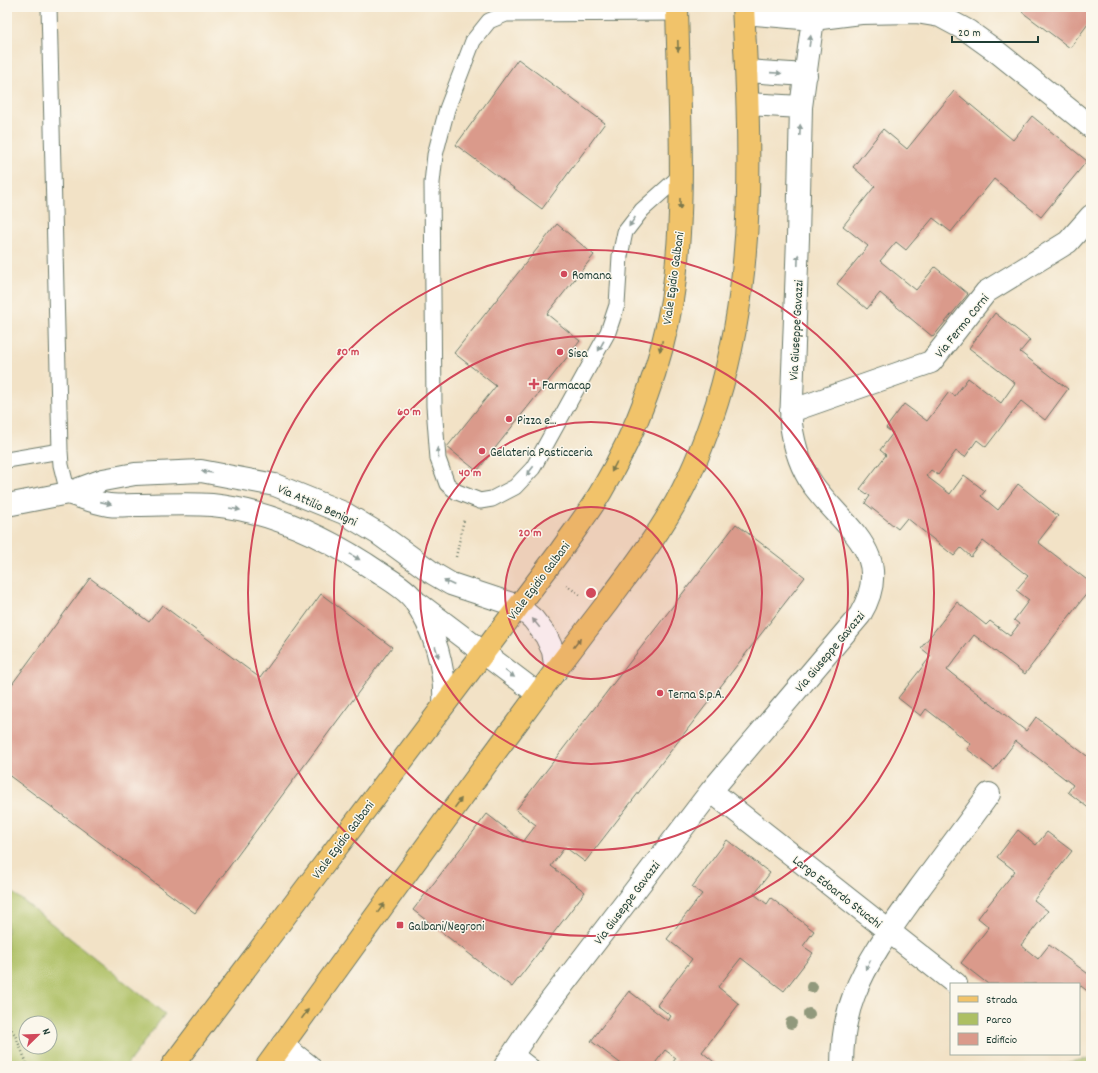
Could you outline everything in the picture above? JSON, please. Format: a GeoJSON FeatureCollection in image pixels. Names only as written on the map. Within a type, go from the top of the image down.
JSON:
{"type":"FeatureCollection","features":[{"type":"Feature","properties":{"kind":"main road","name":"Viale Egidio Galbani"},"geometry":{"type":"LineString","coordinates":[[172,1066],[565,544],[602,490],[625,445],[649,388],[659,358],[672,300],[678,242],[680,176],[677,10]]}},
{"type":"Feature","properties":{"kind":"main road"},"geometry":{"type":"LineString","coordinates":[[267,1066],[538,694],[623,581],[670,513],[697,456],[716,407],[731,347],[744,267],[748,202],[748,104],[744,10]]}},
{"type":"Feature","properties":{"kind":"street"},"geometry":{"type":"LineString","coordinates":[[744,10],[813,19],[861,13],[916,12],[940,16],[968,31],[996,50],[1091,127]]}},
{"type":"Feature","properties":{"kind":"street","name":"Via Giuseppe Gavazzi"},"geometry":{"type":"LineString","coordinates":[[509,1059],[532,1025],[711,791],[860,615],[866,605],[873,585],[872,565],[869,554],[862,541],[813,485],[804,468],[793,437],[791,411],[798,246],[801,107],[813,19]]}},
{"type":"Feature","properties":{"kind":"street"},"geometry":{"type":"LineString","coordinates":[[747,71],[806,75]]}},
{"type":"Feature","properties":{"kind":"street"},"geometry":{"type":"LineString","coordinates":[[748,104],[801,107]]}},
{"type":"Feature","properties":{"kind":"street","name":"Via Fermo Corni"},"geometry":{"type":"LineString","coordinates":[[791,411],[931,362],[986,292],[1068,242],[1091,216]]}},
{"type":"Feature","properties":{"kind":"street","name":"Via Attilio Benigni"},"geometry":{"type":"LineString","coordinates":[[7,505],[68,493],[103,480],[135,474],[201,472],[275,485],[344,513],[379,534],[434,574],[451,584],[518,606],[532,619],[546,636],[553,651],[556,672]]}},
{"type":"Feature","properties":{"kind":"street","name":"Via Attilio Benigni"},"geometry":{"type":"LineString","coordinates":[[68,493],[109,505],[212,505],[263,515],[288,523],[341,549],[388,579],[414,600],[426,621],[438,656],[445,688],[444,704]]}},
{"type":"Feature","properties":{"kind":"street"},"geometry":{"type":"LineString","coordinates":[[414,600],[483,654],[538,694]]}},
{"type":"Feature","properties":{"kind":"street","name":"Largo Edoardo Stucchi"},"geometry":{"type":"LineString","coordinates":[[711,791],[888,931],[989,794]]}},
{"type":"Feature","properties":{"kind":"street"},"geometry":{"type":"LineString","coordinates":[[842,1066],[845,1026],[854,995],[871,959],[888,931],[955,983]]}},
{"type":"Feature","properties":{"kind":"street"},"geometry":{"type":"LineString","coordinates":[[282,1045],[309,1066]]}},
{"type":"Feature","properties":{"kind":"lane"},"geometry":{"type":"LineString","coordinates":[[49,7],[60,451],[61,465],[68,493]]}},
{"type":"Feature","properties":{"kind":"lane"},"geometry":{"type":"LineString","coordinates":[[677,10],[506,14],[489,21],[482,27],[473,41],[447,109],[440,134],[435,155],[431,200],[434,406],[438,459],[447,484],[457,492],[480,501],[492,499],[515,487],[532,468],[608,332],[617,305],[620,256],[625,232],[642,210],[680,176]]}},
{"type":"Feature","properties":{"kind":"lane"},"geometry":{"type":"LineString","coordinates":[[7,460],[60,451]]}},
{"type":"Feature","properties":{"kind":"lane"},"geometry":{"type":"LineString","coordinates":[[509,1059],[531,1066]]}},
{"type":"Feature","properties":{"kind":"path"},"geometry":{"type":"LineString","coordinates":[[455,561],[469,497]]}},
{"type":"Feature","properties":{"kind":"path"},"geometry":{"type":"LineString","coordinates":[[564,584],[584,598]]}},
{"type":"Feature","properties":{"kind":"path"},"geometry":{"type":"LineString","coordinates":[[7,1023],[15,1035],[27,1066]]}},
{"type":"Feature","properties":{"kind":"green space"},"geometry":{"type":"Polygon","coordinates":[[[7,888],[165,1014],[126,1066],[7,1066],[7,888]]]}},
{"type":"Feature","properties":{"kind":"green space"},"geometry":{"type":"Polygon","coordinates":[[[1091,1058],[1091,1066],[1048,1066],[1091,1058]]]}},
{"type":"Feature","properties":{"kind":"building"},"geometry":{"type":"Polygon","coordinates":[[[1026,7],[1091,7],[1091,20],[1070,48],[1022,12],[1026,7]]]}},
{"type":"Feature","properties":{"kind":"building"},"geometry":{"type":"Polygon","coordinates":[[[518,59],[605,123],[542,209],[456,145],[518,59]]]}},
{"type":"Feature","properties":{"kind":"building"},"geometry":{"type":"Polygon","coordinates":[[[954,91],[1013,140],[1032,116],[1087,161],[1041,217],[994,179],[951,232],[933,218],[906,250],[896,242],[880,261],[916,290],[935,267],[968,294],[933,337],[880,293],[867,309],[837,284],[868,246],[843,226],[875,186],[853,167],[883,129],[907,149],[954,91]]]}},
{"type":"Feature","properties":{"kind":"building"},"geometry":{"type":"Polygon","coordinates":[[[557,224],[594,255],[547,314],[580,341],[477,471],[447,447],[496,386],[454,353],[557,224]]]}},
{"type":"Feature","properties":{"kind":"building"},"geometry":{"type":"Polygon","coordinates":[[[995,313],[1030,340],[1020,352],[1068,389],[1045,420],[1021,401],[986,447],[977,440],[965,457],[956,451],[938,475],[931,470],[926,476],[950,494],[964,475],[985,491],[981,496],[998,510],[1018,484],[1058,516],[1038,542],[1091,583],[1091,588],[1025,674],[974,635],[947,670],[1026,731],[1036,717],[1091,759],[1091,810],[1068,792],[1073,785],[1016,741],[994,770],[967,749],[971,744],[926,709],[921,716],[898,698],[931,656],[921,648],[957,602],[986,625],[990,621],[1010,636],[1019,624],[1014,620],[1029,600],[1016,590],[1028,576],[983,541],[971,557],[961,548],[954,556],[907,518],[898,529],[865,503],[870,496],[860,489],[886,455],[880,450],[893,433],[886,428],[904,404],[927,421],[949,392],[955,396],[968,378],[1001,403],[1015,383],[969,348],[995,313]]]}},
{"type":"Feature","properties":{"kind":"building","name":"Terna S.p.A."},"geometry":{"type":"Polygon","coordinates":[[[736,524],[805,577],[585,862],[565,847],[551,866],[585,892],[512,987],[413,910],[487,814],[523,842],[536,825],[516,810],[736,524]]]}},
{"type":"Feature","properties":{"kind":"building"},"geometry":{"type":"Polygon","coordinates":[[[90,578],[149,622],[162,605],[260,678],[321,594],[392,647],[195,913],[7,774],[7,691],[90,578]]]}},
{"type":"Feature","properties":{"kind":"building"},"geometry":{"type":"Polygon","coordinates":[[[1018,830],[1036,845],[1047,832],[1072,851],[1034,900],[1048,911],[1021,945],[1038,959],[1049,945],[1091,976],[1091,994],[1081,986],[1080,987],[1080,983],[987,983],[961,963],[989,927],[978,918],[1015,871],[997,857],[1018,830]]]}},
{"type":"Feature","properties":{"kind":"building"},"geometry":{"type":"Polygon","coordinates":[[[727,840],[770,873],[754,894],[767,904],[771,898],[814,931],[803,946],[813,953],[784,991],[741,958],[718,987],[739,1004],[702,1052],[719,1066],[670,1066],[676,1058],[665,1050],[653,1066],[624,1066],[591,1041],[629,991],[668,1021],[671,1016],[657,1005],[692,959],[667,939],[702,894],[692,887],[727,840]]]}},
{"type":"Feature","properties":{"kind":"place","name":"Romana"},"geometry":{"type":"Point","coordinates":[564,274]}},
{"type":"Feature","properties":{"kind":"place","name":"Sisa"},"geometry":{"type":"Point","coordinates":[560,352]}},
{"type":"Feature","properties":{"kind":"place","name":"Farmacap"},"geometry":{"type":"Point","coordinates":[534,384]}},
{"type":"Feature","properties":{"kind":"place","name":"Pizza e..."},"geometry":{"type":"Point","coordinates":[509,419]}},
{"type":"Feature","properties":{"kind":"place","name":"Gelateria Pasticceria"},"geometry":{"type":"Point","coordinates":[482,451]}},
{"type":"Feature","properties":{"kind":"place","name":"Terna S.p.A."},"geometry":{"type":"Point","coordinates":[660,693]}},
{"type":"Feature","properties":{"kind":"place","name":"Galbani/Negroni"},"geometry":{"type":"Point","coordinates":[400,925]}}]}
